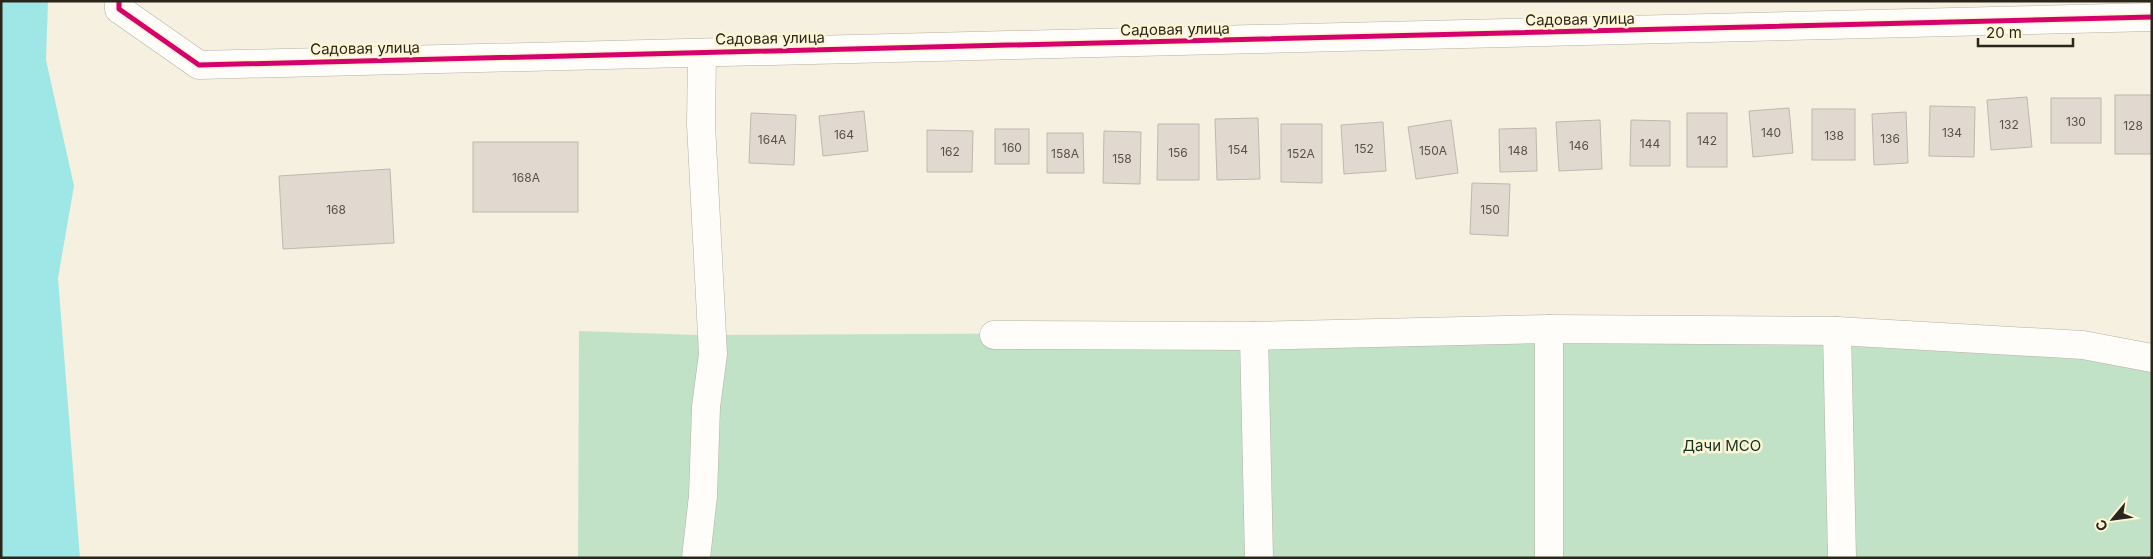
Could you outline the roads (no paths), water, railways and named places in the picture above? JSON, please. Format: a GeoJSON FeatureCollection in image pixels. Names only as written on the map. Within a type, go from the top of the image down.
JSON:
{"type":"FeatureCollection","features":[{"type":"Feature","properties":{"kind":"street","name":"Садовая улица"},"geometry":{"type":"LineString","coordinates":[[119,1],[119,9],[199,65],[2152,17]]}},
{"type":"Feature","properties":{"kind":"street"},"geometry":{"type":"LineString","coordinates":[[696,558],[703,496],[706,407],[713,354],[701,124],[702,52]]}},
{"type":"Feature","properties":{"kind":"street"},"geometry":{"type":"LineString","coordinates":[[1549,329],[1549,558]]}},
{"type":"Feature","properties":{"kind":"street"},"geometry":{"type":"LineString","coordinates":[[994,335],[1254,336],[1549,329],[1837,331],[2083,345],[2152,358]]}},
{"type":"Feature","properties":{"kind":"street"},"geometry":{"type":"LineString","coordinates":[[1837,331],[1842,558]]}},
{"type":"Feature","properties":{"kind":"street"},"geometry":{"type":"LineString","coordinates":[[1254,336],[1259,558]]}},
{"type":"Feature","properties":{"kind":"water"},"geometry":{"type":"Polygon","coordinates":[[[1,1],[48,1],[46,60],[74,186],[58,278],[80,558],[1,558],[1,1]]]}},
{"type":"Feature","properties":{"kind":"park label","name":"Дачи МСО"},"geometry":{"type":"Point","coordinates":[1722,445]}}]}
